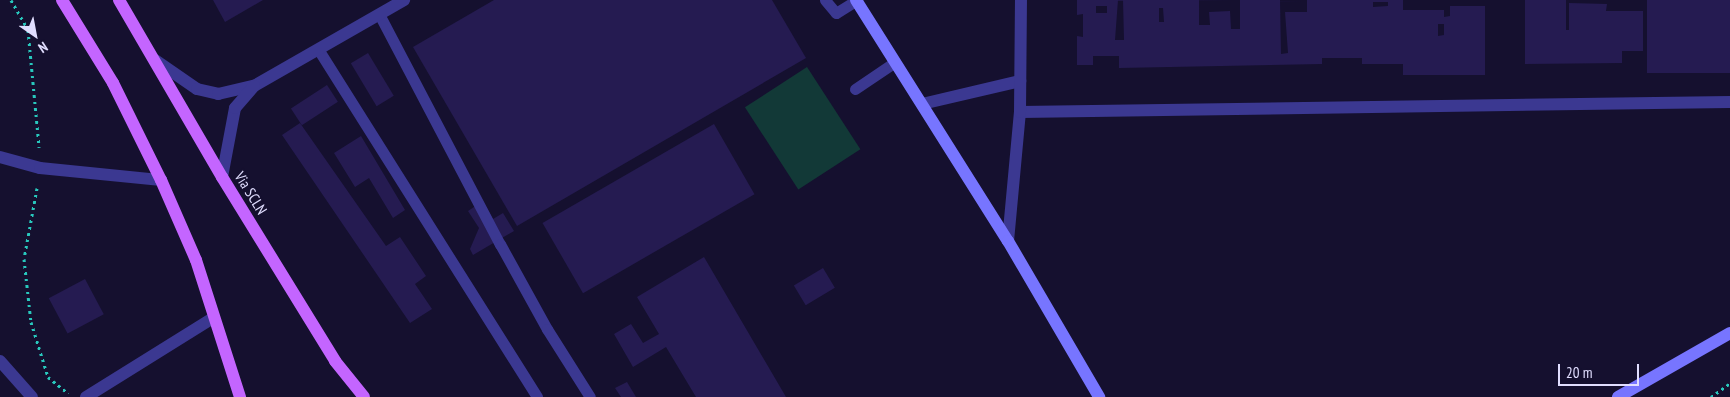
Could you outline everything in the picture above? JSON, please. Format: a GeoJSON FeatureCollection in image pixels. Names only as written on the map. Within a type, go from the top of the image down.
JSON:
{"type":"FeatureCollection","features":[{"type":"Feature","properties":{"kind":"main road"},"geometry":{"type":"LineString","coordinates":[[62,0],[113,83],[161,180],[196,260],[213,318],[240,397]]}},
{"type":"Feature","properties":{"kind":"main road","name":"Via SCLN"},"geometry":{"type":"LineString","coordinates":[[119,0],[222,177],[335,360],[364,397]]}},
{"type":"Feature","properties":{"kind":"street"},"geometry":{"type":"LineString","coordinates":[[155,60],[197,89],[218,94],[254,86],[404,0]]}},
{"type":"Feature","properties":{"kind":"street"},"geometry":{"type":"LineString","coordinates":[[857,0],[1008,241],[1099,397]]}},
{"type":"Feature","properties":{"kind":"street"},"geometry":{"type":"LineString","coordinates":[[1008,241],[1020,112],[1021,0]]}},
{"type":"Feature","properties":{"kind":"street"},"geometry":{"type":"LineString","coordinates":[[922,104],[1020,81]]}},
{"type":"Feature","properties":{"kind":"street"},"geometry":{"type":"LineString","coordinates":[[222,177],[235,108],[254,86]]}},
{"type":"Feature","properties":{"kind":"street"},"geometry":{"type":"LineString","coordinates":[[1020,112],[1730,102]]}},
{"type":"Feature","properties":{"kind":"street"},"geometry":{"type":"LineString","coordinates":[[0,157],[40,168],[161,180]]}},
{"type":"Feature","properties":{"kind":"street"},"geometry":{"type":"LineString","coordinates":[[86,397],[213,318]]}},
{"type":"Feature","properties":{"kind":"street"},"geometry":{"type":"LineString","coordinates":[[1618,397],[1730,333]]}},
{"type":"Feature","properties":{"kind":"street"},"geometry":{"type":"LineString","coordinates":[[0,361],[32,397]]}},
{"type":"Feature","properties":{"kind":"lane"},"geometry":{"type":"LineString","coordinates":[[825,0],[836,13],[857,0]]}},
{"type":"Feature","properties":{"kind":"lane"},"geometry":{"type":"LineString","coordinates":[[380,14],[500,244],[547,329],[590,397]]}},
{"type":"Feature","properties":{"kind":"lane"},"geometry":{"type":"LineString","coordinates":[[318,49],[537,397]]}},
{"type":"Feature","properties":{"kind":"lane"},"geometry":{"type":"LineString","coordinates":[[855,88],[895,62]]}},
{"type":"Feature","properties":{"kind":"path"},"geometry":{"type":"LineString","coordinates":[[11,0],[28,30],[40,168],[24,259],[31,322],[48,377],[73,397]]}},
{"type":"Feature","properties":{"kind":"path"},"geometry":{"type":"LineString","coordinates":[[1711,397],[1730,384]]}},
{"type":"Feature","properties":{"kind":"green space"},"geometry":{"type":"Polygon","coordinates":[[[807,67],[860,149],[798,189],[745,107],[807,67]]]}},
{"type":"Feature","properties":{"kind":"building"},"geometry":{"type":"Polygon","coordinates":[[[213,0],[263,0],[225,22],[213,0]]]}},
{"type":"Feature","properties":{"kind":"building"},"geometry":{"type":"Polygon","coordinates":[[[494,0],[772,0],[806,58],[517,226],[413,47],[494,0]]]}},
{"type":"Feature","properties":{"kind":"building"},"geometry":{"type":"Polygon","coordinates":[[[1077,0],[1118,0],[1115,40],[1124,40],[1123,0],[1199,0],[1199,25],[1210,25],[1209,12],[1230,11],[1231,29],[1240,29],[1240,0],[1280,0],[1281,54],[1288,53],[1285,12],[1307,12],[1307,0],[1403,0],[1403,10],[1444,10],[1444,17],[1450,16],[1450,6],[1485,6],[1485,75],[1403,75],[1403,64],[1362,64],[1362,58],[1322,58],[1322,64],[1119,68],[1119,56],[1093,56],[1093,65],[1077,65],[1077,36],[1083,37],[1083,14],[1077,15],[1077,0]],[[1373,2],[1373,7],[1388,6],[1388,2],[1373,2]],[[1096,6],[1096,13],[1107,13],[1107,6],[1096,6]],[[1159,8],[1159,22],[1164,22],[1163,8],[1159,8]],[[1438,24],[1438,36],[1444,35],[1444,24],[1438,24]]]}},
{"type":"Feature","properties":{"kind":"building"},"geometry":{"type":"Polygon","coordinates":[[[1525,0],[1566,0],[1566,30],[1569,30],[1569,3],[1607,4],[1606,11],[1643,11],[1643,51],[1622,51],[1622,63],[1525,64],[1525,0]]]}},
{"type":"Feature","properties":{"kind":"building"},"geometry":{"type":"Polygon","coordinates":[[[1647,0],[1730,0],[1730,73],[1647,73],[1647,0]]]}},
{"type":"Feature","properties":{"kind":"building"},"geometry":{"type":"Polygon","coordinates":[[[368,53],[394,96],[377,106],[351,63],[368,53]]]}},
{"type":"Feature","properties":{"kind":"building"},"geometry":{"type":"Polygon","coordinates":[[[327,85],[338,102],[302,125],[291,108],[327,85]]]}},
{"type":"Feature","properties":{"kind":"building"},"geometry":{"type":"Polygon","coordinates":[[[300,123],[386,246],[400,237],[426,276],[415,284],[432,309],[410,323],[282,135],[300,123]]]}},
{"type":"Feature","properties":{"kind":"building"},"geometry":{"type":"Polygon","coordinates":[[[714,124],[754,194],[583,293],[543,223],[714,124]]]}},
{"type":"Feature","properties":{"kind":"building"},"geometry":{"type":"Polygon","coordinates":[[[361,136],[405,210],[393,218],[369,178],[355,187],[334,153],[361,136]]]}},
{"type":"Feature","properties":{"kind":"building"},"geometry":{"type":"Polygon","coordinates":[[[483,201],[493,219],[503,213],[514,231],[473,255],[470,249],[479,228],[468,211],[483,201]]]}},
{"type":"Feature","properties":{"kind":"building"},"geometry":{"type":"Polygon","coordinates":[[[704,257],[786,397],[696,397],[666,347],[633,367],[614,334],[631,324],[643,343],[659,334],[637,297],[704,257]]]}},
{"type":"Feature","properties":{"kind":"building"},"geometry":{"type":"Polygon","coordinates":[[[823,268],[835,288],[806,305],[794,286],[823,268]]]}},
{"type":"Feature","properties":{"kind":"building"},"geometry":{"type":"Polygon","coordinates":[[[85,279],[104,314],[68,334],[49,298],[85,279]]]}},
{"type":"Feature","properties":{"kind":"building"},"geometry":{"type":"Polygon","coordinates":[[[627,382],[636,397],[621,397],[615,388],[627,382]]]}}]}
